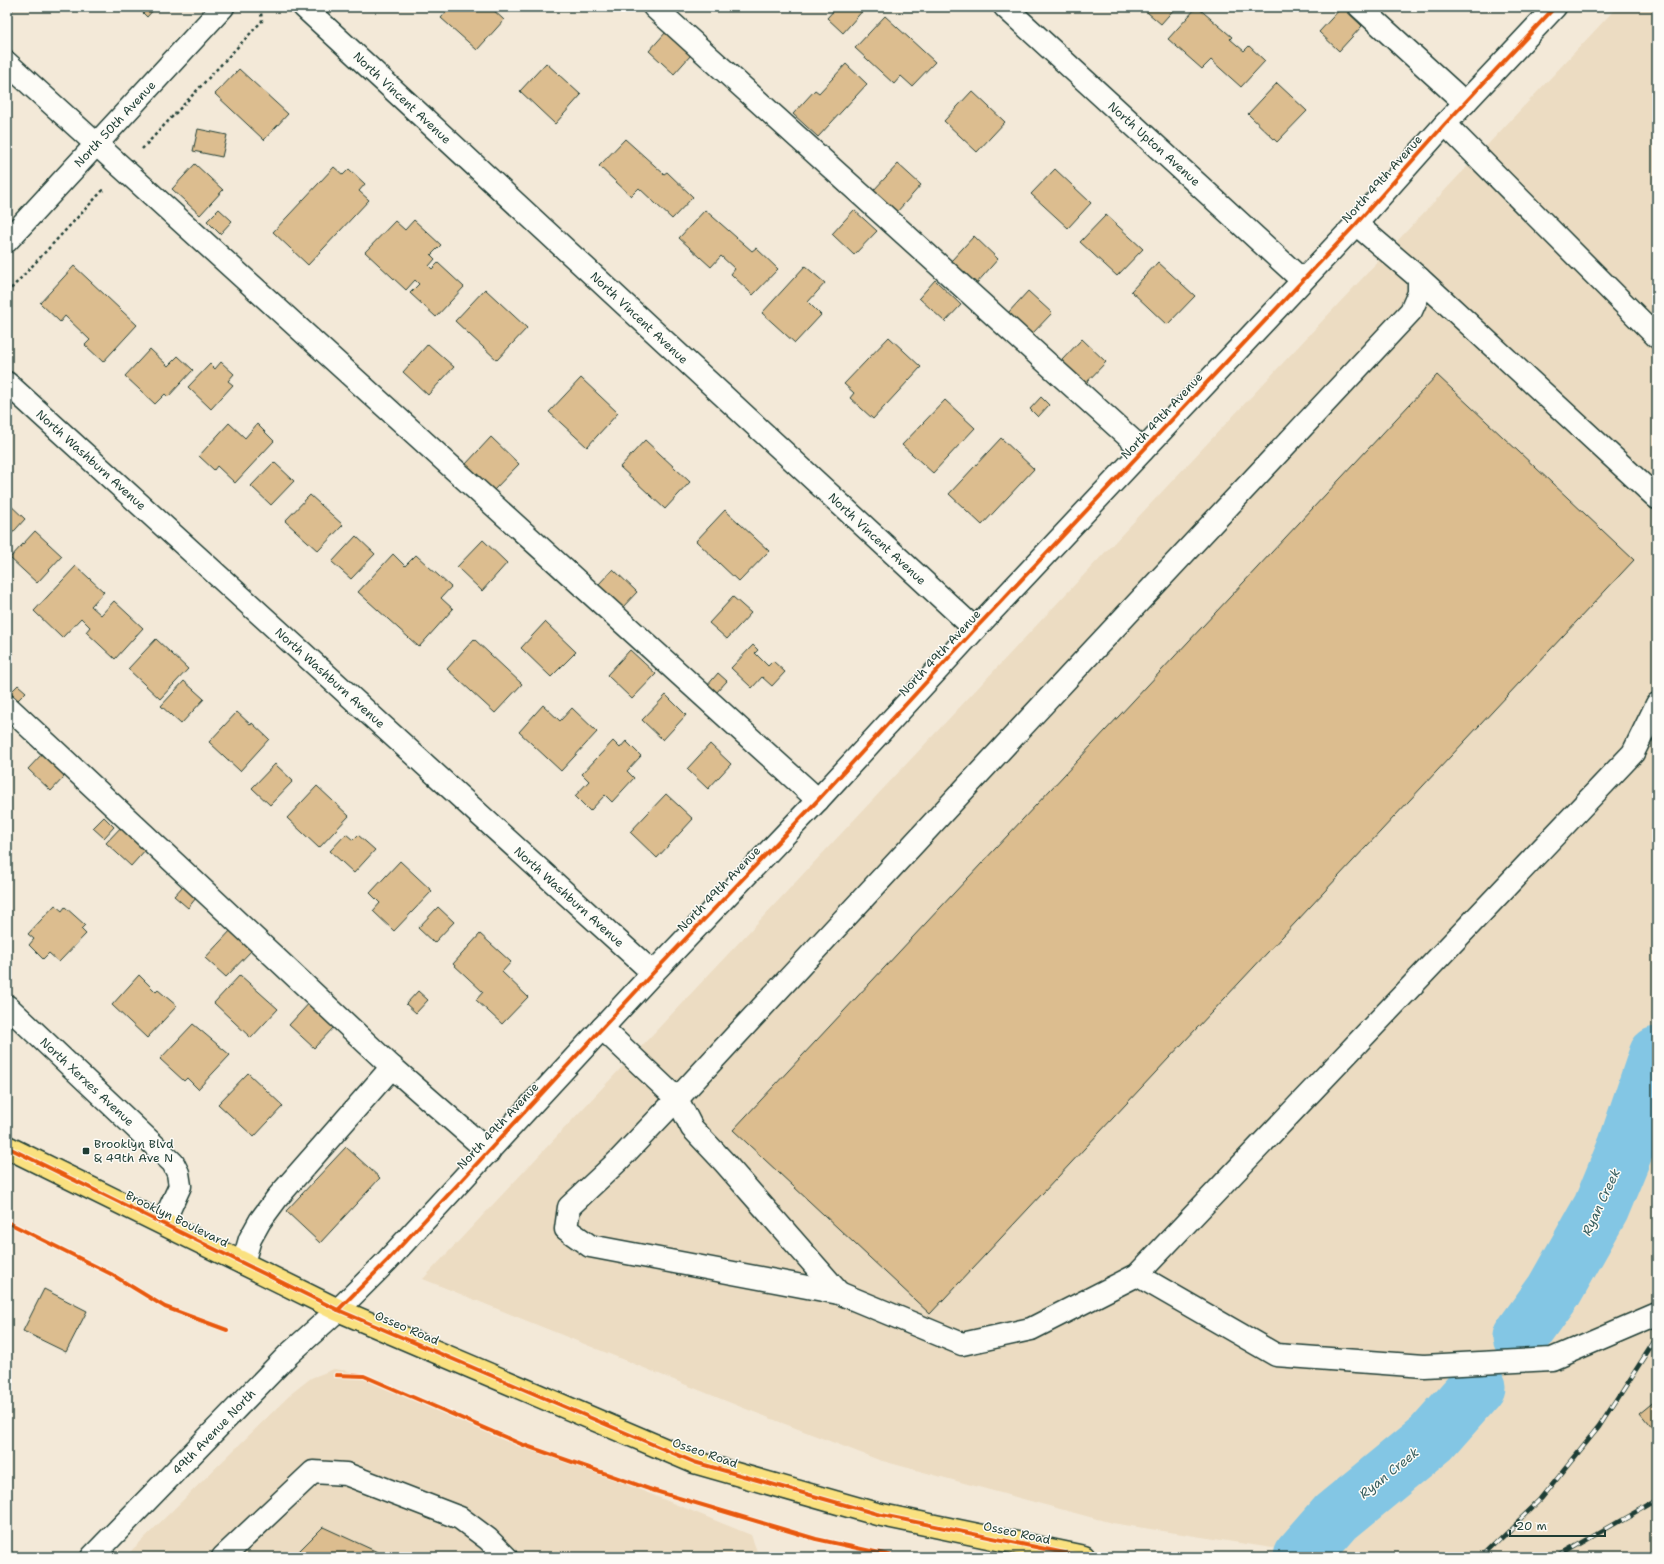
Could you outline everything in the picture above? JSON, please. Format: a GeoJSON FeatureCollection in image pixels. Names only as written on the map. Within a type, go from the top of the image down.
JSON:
{"type":"FeatureCollection","features":[{"type":"Feature","properties":{"kind":"main road","name":"Brooklyn Boulevard"},"geometry":{"type":"LineString","coordinates":[[7,1147],[338,1310]]}},
{"type":"Feature","properties":{"kind":"main road","name":"Osseo Road"},"geometry":{"type":"LineString","coordinates":[[338,1310],[390,1330],[694,1462],[877,1514],[1084,1557]]}},
{"type":"Feature","properties":{"kind":"street","name":"North 50th Avenue"},"geometry":{"type":"LineString","coordinates":[[7,241],[223,7]]}},
{"type":"Feature","properties":{"kind":"street","name":"North Vincent Avenue"},"geometry":{"type":"LineString","coordinates":[[304,7],[975,629]]}},
{"type":"Feature","properties":{"kind":"street"},"geometry":{"type":"LineString","coordinates":[[654,7],[1143,450]]}},
{"type":"Feature","properties":{"kind":"street","name":"North Upton Avenue"},"geometry":{"type":"LineString","coordinates":[[1004,7],[1302,280]]}},
{"type":"Feature","properties":{"kind":"street"},"geometry":{"type":"LineString","coordinates":[[1360,7],[1465,103]]}},
{"type":"Feature","properties":{"kind":"street","name":"North 49th Avenue"},"geometry":{"type":"LineString","coordinates":[[338,1310],[386,1262],[653,973],[818,800],[975,629],[1356,224],[1445,124],[1555,7]]}},
{"type":"Feature","properties":{"kind":"street"},"geometry":{"type":"LineString","coordinates":[[7,63],[818,800]]}},
{"type":"Feature","properties":{"kind":"street"},"geometry":{"type":"LineString","coordinates":[[1445,124],[1657,337]]}},
{"type":"Feature","properties":{"kind":"street"},"geometry":{"type":"LineString","coordinates":[[1356,224],[1419,278],[1657,498]]}},
{"type":"Feature","properties":{"kind":"street"},"geometry":{"type":"LineString","coordinates":[[1419,278],[1419,293],[1411,311],[1088,656],[677,1099],[619,1160],[569,1207],[566,1229],[590,1246],[840,1293],[962,1344],[1031,1329],[1137,1275],[1633,753],[1657,704]]}},
{"type":"Feature","properties":{"kind":"street","name":"North Washburn Avenue"},"geometry":{"type":"LineString","coordinates":[[7,383],[653,973]]}},
{"type":"Feature","properties":{"kind":"street"},"geometry":{"type":"LineString","coordinates":[[7,706],[392,1067],[489,1152]]}},
{"type":"Feature","properties":{"kind":"street","name":"North Xerxes Avenue"},"geometry":{"type":"LineString","coordinates":[[7,1006],[173,1163],[178,1173],[180,1186],[163,1223]]}},
{"type":"Feature","properties":{"kind":"street"},"geometry":{"type":"LineString","coordinates":[[602,1028],[677,1099],[692,1128],[840,1293]]}},
{"type":"Feature","properties":{"kind":"street"},"geometry":{"type":"LineString","coordinates":[[243,1262],[250,1239],[260,1220],[282,1192],[392,1067]]}},
{"type":"Feature","properties":{"kind":"street"},"geometry":{"type":"LineString","coordinates":[[1137,1275],[1276,1355],[1424,1366],[1552,1359],[1657,1314]]}},
{"type":"Feature","properties":{"kind":"street","name":"49th Avenue North"},"geometry":{"type":"LineString","coordinates":[[97,1555],[288,1355],[338,1310]]}},
{"type":"Feature","properties":{"kind":"street"},"geometry":{"type":"LineString","coordinates":[[223,1557],[313,1472],[346,1474],[460,1518],[488,1539],[506,1557]]}},
{"type":"Feature","properties":{"kind":"shaded area"},"geometry":{"type":"Polygon","coordinates":[[[1617,7],[1657,7],[1657,1557],[1329,1557],[1112,1523],[879,1460],[746,1409],[423,1279],[1617,7]]]}},
{"type":"Feature","properties":{"kind":"shaded area"},"geometry":{"type":"Polygon","coordinates":[[[334,1369],[348,1371],[751,1535],[759,1557],[125,1557],[292,1393],[311,1378],[334,1369]]]}},
{"type":"Feature","properties":{"kind":"building"},"geometry":{"type":"Polygon","coordinates":[[[7,7],[15,7],[7,16],[7,7]]]}},
{"type":"Feature","properties":{"kind":"building"},"geometry":{"type":"Polygon","coordinates":[[[137,7],[156,7],[147,17],[137,7]]]}},
{"type":"Feature","properties":{"kind":"building"},"geometry":{"type":"Polygon","coordinates":[[[451,7],[490,7],[504,20],[477,50],[441,18],[451,7]]]}},
{"type":"Feature","properties":{"kind":"building"},"geometry":{"type":"Polygon","coordinates":[[[837,7],[865,8],[843,33],[827,18],[837,7]]]}},
{"type":"Feature","properties":{"kind":"building"},"geometry":{"type":"Polygon","coordinates":[[[1141,7],[1176,7],[1161,24],[1141,7]]]}},
{"type":"Feature","properties":{"kind":"building"},"geometry":{"type":"Polygon","coordinates":[[[1197,7],[1232,37],[1230,39],[1244,51],[1249,46],[1265,61],[1241,87],[1211,60],[1202,69],[1168,39],[1197,7]]]}},
{"type":"Feature","properties":{"kind":"building"},"geometry":{"type":"Polygon","coordinates":[[[1342,7],[1362,26],[1339,51],[1319,32],[1342,7]]]}},
{"type":"Feature","properties":{"kind":"building"},"geometry":{"type":"Polygon","coordinates":[[[885,16],[935,62],[912,86],[901,76],[894,84],[855,48],[885,16]]]}},
{"type":"Feature","properties":{"kind":"building"},"geometry":{"type":"Polygon","coordinates":[[[666,32],[691,55],[674,74],[649,51],[666,32]]]}},
{"type":"Feature","properties":{"kind":"building"},"geometry":{"type":"Polygon","coordinates":[[[546,63],[581,95],[555,124],[520,91],[546,63]]]}},
{"type":"Feature","properties":{"kind":"building"},"geometry":{"type":"Polygon","coordinates":[[[846,64],[867,84],[818,137],[793,114],[815,90],[819,93],[846,64]]]}},
{"type":"Feature","properties":{"kind":"building"},"geometry":{"type":"Polygon","coordinates":[[[239,69],[288,114],[264,140],[215,94],[239,69]]]}},
{"type":"Feature","properties":{"kind":"building"},"geometry":{"type":"Polygon","coordinates":[[[1277,83],[1307,111],[1277,142],[1248,114],[1277,83]]]}},
{"type":"Feature","properties":{"kind":"building"},"geometry":{"type":"Polygon","coordinates":[[[972,91],[1005,122],[977,152],[944,121],[972,91]]]}},
{"type":"Feature","properties":{"kind":"building"},"geometry":{"type":"Polygon","coordinates":[[[198,129],[227,135],[222,157],[193,151],[198,129]]]}},
{"type":"Feature","properties":{"kind":"building"},"geometry":{"type":"Polygon","coordinates":[[[625,139],[664,174],[667,172],[693,197],[672,219],[639,188],[631,196],[599,166],[625,139]]]}},
{"type":"Feature","properties":{"kind":"building"},"geometry":{"type":"Polygon","coordinates":[[[195,164],[223,190],[200,215],[172,189],[195,164]]]}},
{"type":"Feature","properties":{"kind":"building"},"geometry":{"type":"Polygon","coordinates":[[[898,164],[921,185],[896,213],[873,191],[898,164]]]}},
{"type":"Feature","properties":{"kind":"building"},"geometry":{"type":"Polygon","coordinates":[[[334,167],[343,175],[349,169],[365,184],[359,191],[369,200],[308,265],[273,232],[334,167]]]}},
{"type":"Feature","properties":{"kind":"building"},"geometry":{"type":"Polygon","coordinates":[[[1055,169],[1091,203],[1068,228],[1031,194],[1055,169]]]}},
{"type":"Feature","properties":{"kind":"building"},"geometry":{"type":"Polygon","coordinates":[[[219,209],[232,221],[220,234],[207,221],[219,209]]]}},
{"type":"Feature","properties":{"kind":"building"},"geometry":{"type":"Polygon","coordinates":[[[705,210],[752,251],[756,248],[778,269],[753,295],[731,274],[735,269],[721,256],[711,267],[679,238],[705,210]]]}},
{"type":"Feature","properties":{"kind":"building"},"geometry":{"type":"Polygon","coordinates":[[[854,210],[877,231],[854,255],[832,234],[854,210]]]}},
{"type":"Feature","properties":{"kind":"building"},"geometry":{"type":"Polygon","coordinates":[[[1106,215],[1143,249],[1117,276],[1080,242],[1106,215]]]}},
{"type":"Feature","properties":{"kind":"building"},"geometry":{"type":"Polygon","coordinates":[[[414,220],[441,245],[431,255],[435,259],[429,266],[432,269],[438,263],[464,287],[436,317],[410,293],[419,284],[415,280],[406,290],[365,252],[395,221],[405,230],[414,220]]]}},
{"type":"Feature","properties":{"kind":"building"},"geometry":{"type":"Polygon","coordinates":[[[974,236],[998,259],[976,284],[951,261],[974,236]]]}},
{"type":"Feature","properties":{"kind":"building"},"geometry":{"type":"Polygon","coordinates":[[[1158,262],[1195,296],[1167,325],[1131,291],[1158,262]]]}},
{"type":"Feature","properties":{"kind":"building"},"geometry":{"type":"Polygon","coordinates":[[[74,266],[137,325],[103,362],[85,345],[90,340],[65,316],[60,322],[40,303],[74,266]]]}},
{"type":"Feature","properties":{"kind":"building"},"geometry":{"type":"Polygon","coordinates":[[[805,266],[825,283],[808,302],[821,315],[795,343],[762,313],[805,266]]]}},
{"type":"Feature","properties":{"kind":"building"},"geometry":{"type":"Polygon","coordinates":[[[935,280],[961,305],[945,322],[919,298],[935,280]]]}},
{"type":"Feature","properties":{"kind":"building"},"geometry":{"type":"Polygon","coordinates":[[[485,289],[527,328],[497,360],[455,321],[485,289]]]}},
{"type":"Feature","properties":{"kind":"building"},"geometry":{"type":"Polygon","coordinates":[[[1028,291],[1052,313],[1031,335],[1007,314],[1028,291]]]}},
{"type":"Feature","properties":{"kind":"building"},"geometry":{"type":"Polygon","coordinates":[[[889,337],[921,367],[873,419],[850,398],[854,393],[844,384],[889,337]]]}},
{"type":"Feature","properties":{"kind":"building"},"geometry":{"type":"Polygon","coordinates":[[[1082,339],[1106,362],[1085,384],[1061,361],[1082,339]]]}},
{"type":"Feature","properties":{"kind":"building"},"geometry":{"type":"Polygon","coordinates":[[[428,344],[454,367],[428,395],[403,372],[428,344]]]}},
{"type":"Feature","properties":{"kind":"building"},"geometry":{"type":"Polygon","coordinates":[[[150,349],[168,366],[178,356],[193,370],[168,397],[165,394],[155,404],[125,376],[150,349]]]}},
{"type":"Feature","properties":{"kind":"building"},"geometry":{"type":"Polygon","coordinates":[[[221,362],[234,374],[228,381],[233,385],[211,409],[188,387],[210,364],[215,369],[221,362]]]}},
{"type":"Feature","properties":{"kind":"building"},"geometry":{"type":"Polygon","coordinates":[[[1437,375],[1634,560],[930,1314],[733,1130],[1437,375]]]}},
{"type":"Feature","properties":{"kind":"building"},"geometry":{"type":"Polygon","coordinates":[[[581,378],[618,413],[587,447],[549,412],[581,378]]]}},
{"type":"Feature","properties":{"kind":"building"},"geometry":{"type":"Polygon","coordinates":[[[1041,397],[1049,405],[1038,417],[1030,409],[1041,397]]]}},
{"type":"Feature","properties":{"kind":"building"},"geometry":{"type":"Polygon","coordinates":[[[945,400],[975,428],[933,473],[902,445],[945,400]]]}},
{"type":"Feature","properties":{"kind":"building"},"geometry":{"type":"Polygon","coordinates":[[[229,423],[245,438],[257,424],[274,441],[235,483],[217,466],[214,470],[199,456],[229,423]]]}},
{"type":"Feature","properties":{"kind":"building"},"geometry":{"type":"Polygon","coordinates":[[[491,437],[519,464],[493,491],[465,465],[491,437]]]}},
{"type":"Feature","properties":{"kind":"building"},"geometry":{"type":"Polygon","coordinates":[[[1001,438],[1034,469],[982,525],[949,494],[1001,438]]]}},
{"type":"Feature","properties":{"kind":"building"},"geometry":{"type":"Polygon","coordinates":[[[645,440],[690,482],[665,509],[620,467],[645,440]]]}},
{"type":"Feature","properties":{"kind":"building"},"geometry":{"type":"Polygon","coordinates":[[[274,462],[294,481],[271,505],[251,486],[274,462]]]}},
{"type":"Feature","properties":{"kind":"building"},"geometry":{"type":"Polygon","coordinates":[[[310,495],[343,525],[318,551],[285,521],[310,495]]]}},
{"type":"Feature","properties":{"kind":"building"},"geometry":{"type":"Polygon","coordinates":[[[7,502],[25,519],[7,539],[7,502]]]}},
{"type":"Feature","properties":{"kind":"building"},"geometry":{"type":"Polygon","coordinates":[[[725,510],[769,551],[739,582],[696,541],[725,510]]]}},
{"type":"Feature","properties":{"kind":"building"},"geometry":{"type":"Polygon","coordinates":[[[35,531],[62,556],[37,583],[10,558],[35,531]]]}},
{"type":"Feature","properties":{"kind":"building"},"geometry":{"type":"Polygon","coordinates":[[[356,536],[375,554],[351,579],[332,562],[356,536]]]}},
{"type":"Feature","properties":{"kind":"building"},"geometry":{"type":"Polygon","coordinates":[[[483,540],[507,563],[482,591],[457,567],[483,540]]]}},
{"type":"Feature","properties":{"kind":"building"},"geometry":{"type":"Polygon","coordinates":[[[393,554],[405,566],[416,555],[451,587],[441,598],[453,609],[419,647],[358,592],[393,554]]]}},
{"type":"Feature","properties":{"kind":"building"},"geometry":{"type":"Polygon","coordinates":[[[76,566],[104,592],[91,606],[101,615],[114,601],[143,628],[115,659],[86,632],[90,627],[81,618],[62,638],[34,611],[76,566]]]}},
{"type":"Feature","properties":{"kind":"building"},"geometry":{"type":"Polygon","coordinates":[[[613,569],[637,592],[622,608],[598,585],[613,569]]]}},
{"type":"Feature","properties":{"kind":"building"},"geometry":{"type":"Polygon","coordinates":[[[733,597],[751,613],[727,639],[709,623],[733,597]]]}},
{"type":"Feature","properties":{"kind":"building"},"geometry":{"type":"Polygon","coordinates":[[[545,622],[576,652],[551,677],[521,648],[545,622]]]}},
{"type":"Feature","properties":{"kind":"building"},"geometry":{"type":"Polygon","coordinates":[[[156,639],[188,669],[160,699],[128,669],[156,639]]]}},
{"type":"Feature","properties":{"kind":"building"},"geometry":{"type":"Polygon","coordinates":[[[474,639],[522,684],[495,713],[447,669],[474,639]]]}},
{"type":"Feature","properties":{"kind":"building"},"geometry":{"type":"Polygon","coordinates":[[[753,645],[758,650],[755,653],[768,666],[773,661],[785,672],[772,686],[762,677],[752,688],[731,668],[753,645]]]}},
{"type":"Feature","properties":{"kind":"building"},"geometry":{"type":"Polygon","coordinates":[[[630,650],[656,674],[632,699],[607,675],[630,650]]]}},
{"type":"Feature","properties":{"kind":"building"},"geometry":{"type":"Polygon","coordinates":[[[718,673],[727,681],[715,694],[707,686],[718,673]]]}},
{"type":"Feature","properties":{"kind":"building"},"geometry":{"type":"Polygon","coordinates":[[[184,681],[204,699],[181,724],[161,706],[184,681]]]}},
{"type":"Feature","properties":{"kind":"building"},"geometry":{"type":"Polygon","coordinates":[[[18,685],[26,692],[18,700],[10,693],[18,685]]]}},
{"type":"Feature","properties":{"kind":"building"},"geometry":{"type":"Polygon","coordinates":[[[666,695],[686,715],[663,740],[642,720],[666,695]]]}},
{"type":"Feature","properties":{"kind":"building"},"geometry":{"type":"Polygon","coordinates":[[[543,705],[560,721],[572,708],[597,732],[561,771],[519,732],[543,705]]]}},
{"type":"Feature","properties":{"kind":"building"},"geometry":{"type":"Polygon","coordinates":[[[237,712],[251,725],[252,723],[269,739],[240,771],[209,742],[237,712]]]}},
{"type":"Feature","properties":{"kind":"building"},"geometry":{"type":"Polygon","coordinates":[[[613,741],[620,748],[626,741],[641,756],[627,771],[634,778],[612,802],[605,795],[590,811],[575,796],[589,781],[582,774],[613,741]]]}},
{"type":"Feature","properties":{"kind":"building"},"geometry":{"type":"Polygon","coordinates":[[[710,744],[731,764],[708,789],[687,769],[710,744]]]}},
{"type":"Feature","properties":{"kind":"building"},"geometry":{"type":"Polygon","coordinates":[[[42,754],[65,776],[51,791],[28,769],[42,754]]]}},
{"type":"Feature","properties":{"kind":"building"},"geometry":{"type":"Polygon","coordinates":[[[275,764],[293,781],[270,805],[252,788],[275,764]]]}},
{"type":"Feature","properties":{"kind":"building"},"geometry":{"type":"Polygon","coordinates":[[[317,786],[349,816],[319,848],[287,818],[317,786]]]}},
{"type":"Feature","properties":{"kind":"building"},"geometry":{"type":"Polygon","coordinates":[[[666,794],[693,819],[657,858],[630,832],[666,794]]]}},
{"type":"Feature","properties":{"kind":"building"},"geometry":{"type":"Polygon","coordinates":[[[104,817],[114,827],[104,838],[93,828],[104,817]]]}},
{"type":"Feature","properties":{"kind":"building"},"geometry":{"type":"Polygon","coordinates":[[[123,825],[147,848],[131,866],[106,843],[123,825]]]}},
{"type":"Feature","properties":{"kind":"building"},"geometry":{"type":"Polygon","coordinates":[[[346,834],[353,840],[358,835],[375,850],[354,873],[330,851],[346,834]]]}},
{"type":"Feature","properties":{"kind":"building"},"geometry":{"type":"Polygon","coordinates":[[[400,861],[432,891],[394,931],[373,911],[380,903],[370,893],[400,861]]]}},
{"type":"Feature","properties":{"kind":"building"},"geometry":{"type":"Polygon","coordinates":[[[183,886],[196,898],[188,908],[174,896],[183,886]]]}},
{"type":"Feature","properties":{"kind":"building"},"geometry":{"type":"Polygon","coordinates":[[[55,905],[62,911],[65,907],[85,925],[81,929],[86,934],[59,962],[49,953],[43,959],[29,945],[34,939],[28,934],[55,905]]]}},
{"type":"Feature","properties":{"kind":"building"},"geometry":{"type":"Polygon","coordinates":[[[438,907],[454,922],[434,943],[418,928],[438,907]]]}},
{"type":"Feature","properties":{"kind":"building"},"geometry":{"type":"Polygon","coordinates":[[[232,929],[253,949],[226,977],[205,958],[232,929]]]}},
{"type":"Feature","properties":{"kind":"building"},"geometry":{"type":"Polygon","coordinates":[[[480,934],[511,962],[502,972],[528,997],[502,1024],[476,1000],[483,992],[453,964],[480,934]]]}},
{"type":"Feature","properties":{"kind":"building"},"geometry":{"type":"Polygon","coordinates":[[[139,975],[156,992],[158,990],[177,1006],[147,1038],[112,1005],[139,975]]]}},
{"type":"Feature","properties":{"kind":"building"},"geometry":{"type":"Polygon","coordinates":[[[240,975],[278,1009],[251,1038],[214,1003],[240,975]]]}},
{"type":"Feature","properties":{"kind":"building"},"geometry":{"type":"Polygon","coordinates":[[[418,991],[428,1000],[416,1013],[406,1004],[418,991]]]}},
{"type":"Feature","properties":{"kind":"building"},"geometry":{"type":"Polygon","coordinates":[[[312,1000],[337,1024],[314,1048],[289,1025],[312,1000]]]}},
{"type":"Feature","properties":{"kind":"building"},"geometry":{"type":"Polygon","coordinates":[[[193,1024],[230,1055],[198,1089],[187,1078],[184,1081],[160,1059],[193,1024]]]}},
{"type":"Feature","properties":{"kind":"building"},"geometry":{"type":"Polygon","coordinates":[[[248,1073],[283,1106],[254,1137],[218,1104],[248,1073]]]}},
{"type":"Feature","properties":{"kind":"building"},"geometry":{"type":"Polygon","coordinates":[[[346,1147],[380,1178],[320,1243],[286,1211],[346,1147]]]}},
{"type":"Feature","properties":{"kind":"building"},"geometry":{"type":"Polygon","coordinates":[[[44,1289],[87,1311],[66,1352],[23,1331],[44,1289]]]}},
{"type":"Feature","properties":{"kind":"building"},"geometry":{"type":"Polygon","coordinates":[[[1657,1399],[1657,1434],[1640,1413],[1657,1399]]]}},
{"type":"Feature","properties":{"kind":"building"},"geometry":{"type":"Polygon","coordinates":[[[323,1527],[386,1556],[293,1557],[323,1527]]]}},
{"type":"Feature","properties":{"kind":"waterway","name":"Ryan Creek"},"geometry":{"type":"LineString","coordinates":[[1521,1337],[1554,1291],[1601,1208],[1626,1147],[1657,1055]]}},
{"type":"Feature","properties":{"kind":"waterway","name":"Ryan Creek"},"geometry":{"type":"LineString","coordinates":[[1301,1557],[1336,1517],[1432,1438],[1477,1387]]}},
{"type":"Feature","properties":{"kind":"railway"},"geometry":{"type":"LineString","coordinates":[[1481,1557],[1540,1500],[1599,1427],[1657,1337]]}},
{"type":"Feature","properties":{"kind":"railway"},"geometry":{"type":"LineString","coordinates":[[1558,1557],[1657,1500]]}},
{"type":"Feature","properties":{"kind":"cycle path"},"geometry":{"type":"LineString","coordinates":[[338,1310],[386,1262],[653,973],[818,800],[975,629],[1356,224],[1445,124],[1555,7]]}},
{"type":"Feature","properties":{"kind":"cycle path"},"geometry":{"type":"LineString","coordinates":[[7,1147],[338,1310],[694,1462],[877,1514],[1084,1557]]}},
{"type":"Feature","properties":{"kind":"cycle path"},"geometry":{"type":"LineString","coordinates":[[7,1222],[111,1274],[165,1307],[227,1330]]}},
{"type":"Feature","properties":{"kind":"cycle path"},"geometry":{"type":"LineString","coordinates":[[336,1375],[364,1376],[521,1444],[652,1490],[816,1539],[898,1557]]}},
{"type":"Feature","properties":{"kind":"place","name":"Brooklyn Blvd & 49th Ave N"},"geometry":{"type":"Point","coordinates":[86,1151]}}]}
